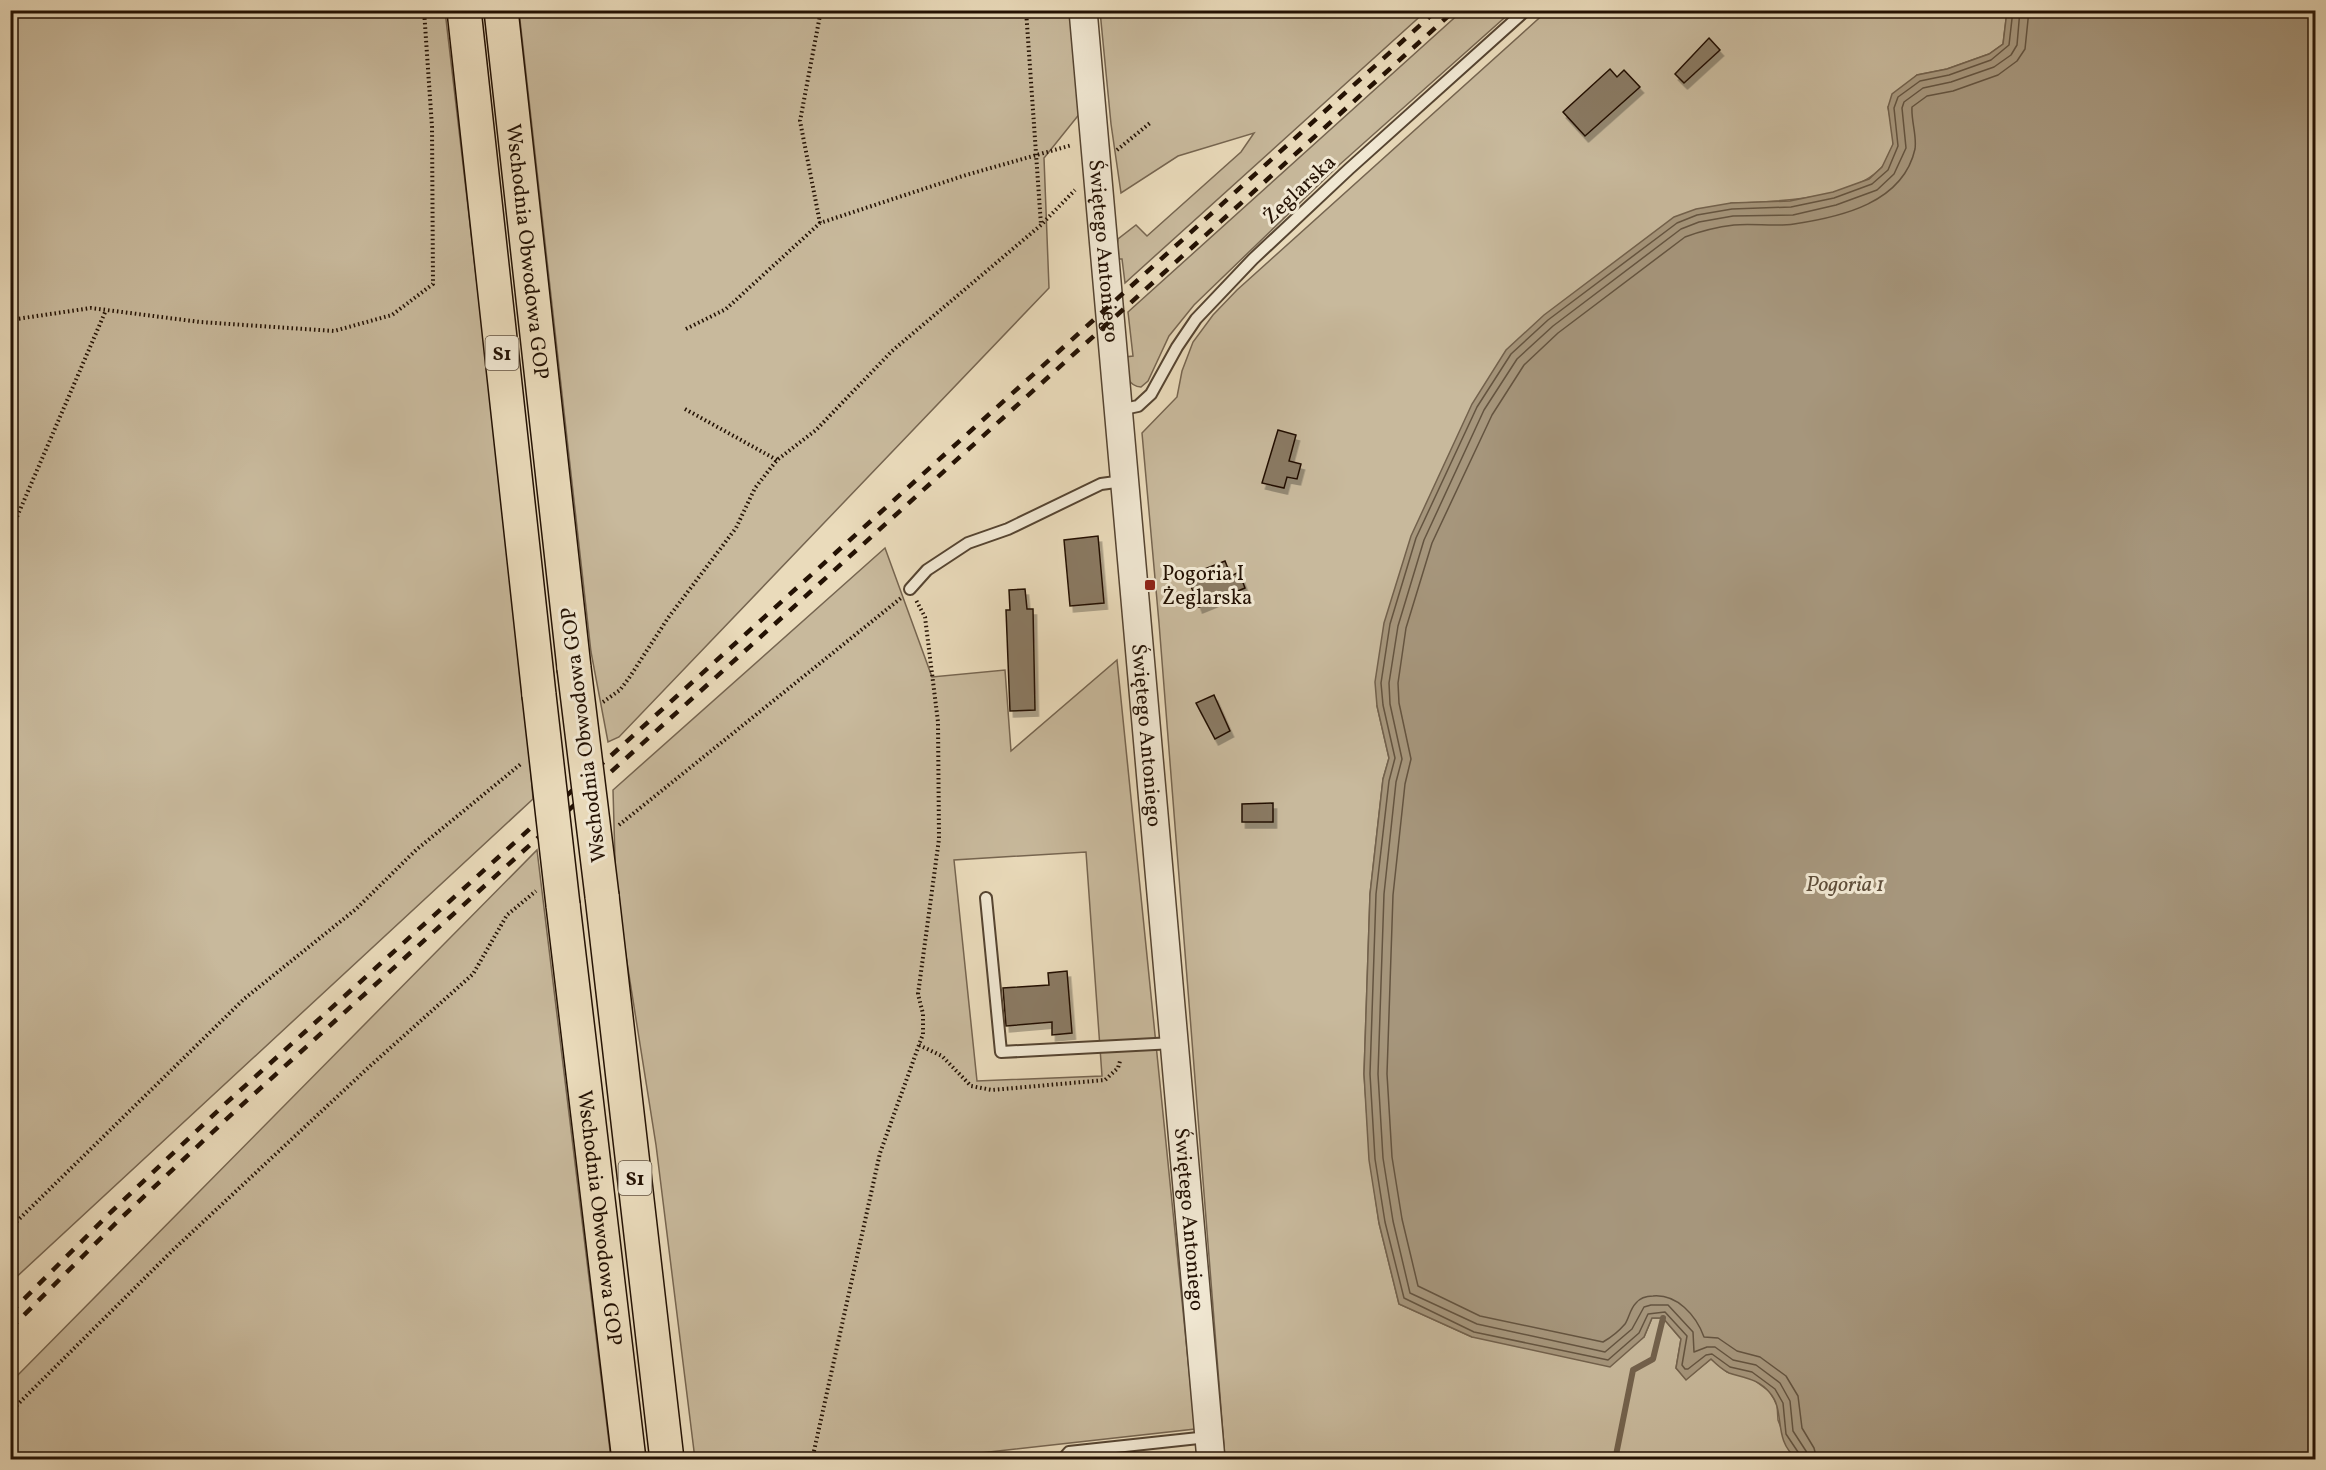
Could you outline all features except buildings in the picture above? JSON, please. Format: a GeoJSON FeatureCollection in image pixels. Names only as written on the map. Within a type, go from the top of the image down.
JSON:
{"type":"FeatureCollection","features":[{"type":"Feature","properties":{"kind":"highway","name":"Wschodnia Obwodowa GOP"},"geometry":{"type":"LineString","coordinates":[[464,10],[539,694],[554,895],[629,1460]]}},
{"type":"Feature","properties":{"kind":"highway","name":"Wschodnia Obwodowa GOP"},"geometry":{"type":"LineString","coordinates":[[501,10],[574,668],[668,1460]]}},
{"type":"Feature","properties":{"kind":"street","name":"Świętego Antoniego"},"geometry":{"type":"LineString","coordinates":[[1083,10],[1210,1448]]}},
{"type":"Feature","properties":{"kind":"lane","name":"Żeglarska"},"geometry":{"type":"LineString","coordinates":[[1119,410],[1138,406],[1151,394],[1177,347],[1196,319],[1245,267],[1349,169],[1526,10]]}},
{"type":"Feature","properties":{"kind":"lane"},"geometry":{"type":"LineString","coordinates":[[910,589],[927,570],[968,543],[1008,529],[1101,484],[1126,481]]}},
{"type":"Feature","properties":{"kind":"lane"},"geometry":{"type":"LineString","coordinates":[[986,898],[1001,1052],[1175,1043]]}},
{"type":"Feature","properties":{"kind":"lane"},"geometry":{"type":"LineString","coordinates":[[1062,1460],[1069,1452],[1210,1448]]}},
{"type":"Feature","properties":{"kind":"path"},"geometry":{"type":"LineString","coordinates":[[10,320],[91,308],[200,322],[334,331],[392,315],[433,284],[432,127],[424,10]]}},
{"type":"Feature","properties":{"kind":"path"},"geometry":{"type":"LineString","coordinates":[[820,223],[800,121],[821,10]]}},
{"type":"Feature","properties":{"kind":"path"},"geometry":{"type":"LineString","coordinates":[[1026,10],[1041,225]]}},
{"type":"Feature","properties":{"kind":"path"},"geometry":{"type":"LineString","coordinates":[[1098,165],[1150,123]]}},
{"type":"Feature","properties":{"kind":"path"},"geometry":{"type":"LineString","coordinates":[[686,329],[726,309],[820,223],[966,175],[1095,138]]}},
{"type":"Feature","properties":{"kind":"path"},"geometry":{"type":"LineString","coordinates":[[10,533],[106,310]]}},
{"type":"Feature","properties":{"kind":"path"},"geometry":{"type":"LineString","coordinates":[[685,409],[777,460]]}},
{"type":"Feature","properties":{"kind":"path"},"geometry":{"type":"LineString","coordinates":[[619,825],[898,602],[910,589],[925,616],[938,722],[939,839],[918,994],[923,1014],[923,1034],[880,1153],[812,1460]]}},
{"type":"Feature","properties":{"kind":"path"},"geometry":{"type":"LineString","coordinates":[[10,1412],[173,1250],[370,1066],[473,974],[507,915],[554,895]]}},
{"type":"Feature","properties":{"kind":"path"},"geometry":{"type":"LineString","coordinates":[[919,1045],[942,1056],[971,1086],[992,1089],[1105,1080],[1118,1068],[1122,1046]]}},
{"type":"Feature","properties":{"kind":"shaded area"},"geometry":{"type":"Polygon","coordinates":[[[11,11],[445,11],[524,684],[533,799],[11,1282],[11,11]]]}},
{"type":"Feature","properties":{"kind":"shaded area"},"geometry":{"type":"Polygon","coordinates":[[[519,11],[1071,11],[1081,112],[1044,158],[1049,288],[619,737],[608,742],[591,652],[519,11]]]}},
{"type":"Feature","properties":{"kind":"shaded area"},"geometry":{"type":"Polygon","coordinates":[[[1100,11],[1426,11],[1125,283],[1122,259],[1115,259],[1118,239],[1136,225],[1147,236],[1241,152],[1254,133],[1178,156],[1121,193],[1111,124],[1100,11]]]}},
{"type":"Feature","properties":{"kind":"shaded area"},"geometry":{"type":"Polygon","coordinates":[[[1462,11],[1512,11],[1338,166],[1194,305],[1169,336],[1148,381],[1141,387],[1132,384],[1129,380],[1125,357],[1133,356],[1128,312],[1462,11]]]}},
{"type":"Feature","properties":{"kind":"shaded area"},"geometry":{"type":"Polygon","coordinates":[[[1547,11],[2007,11],[2003,44],[1989,54],[1947,69],[1917,75],[1888,107],[1893,144],[1885,163],[1870,177],[1849,187],[1799,199],[1731,203],[1377,706],[1389,758],[1383,779],[1370,894],[1364,1074],[1370,1160],[1379,1223],[1399,1304],[1472,1337],[1644,1337],[1652,1318],[1663,1318],[1681,1339],[1676,1368],[1686,1379],[1711,1359],[1727,1372],[1750,1377],[1770,1392],[1777,1404],[1778,1420],[1792,1456],[1797,1459],[1225,1459],[1142,433],[1177,397],[1182,371],[1193,342],[1213,315],[1237,290],[1547,11]]]}},
{"type":"Feature","properties":{"kind":"shaded area"},"geometry":{"type":"Polygon","coordinates":[[[885,548],[932,677],[1005,670],[1011,751],[1117,660],[1195,1429],[926,1459],[695,1459],[656,1145],[616,893],[613,790],[885,548]],[[1086,852],[954,860],[977,1081],[1102,1076],[1086,852]]]}},
{"type":"Feature","properties":{"kind":"shaded area"},"geometry":{"type":"Polygon","coordinates":[[[537,850],[611,1459],[11,1459],[11,1382],[537,850]]]}},
{"type":"Feature","properties":{"kind":"water","name":"Pogoria 1"},"geometry":{"type":"Polygon","coordinates":[[[2007,11],[2315,11],[2315,1459],[1797,1459],[1784,1443],[1775,1400],[1766,1388],[1729,1373],[1711,1359],[1686,1380],[1676,1368],[1681,1339],[1663,1318],[1652,1318],[1644,1337],[1610,1367],[1472,1337],[1399,1304],[1379,1223],[1369,1160],[1364,1074],[1370,894],[1383,779],[1389,758],[1377,706],[1375,682],[1384,623],[1411,536],[1472,404],[1506,350],[1544,315],[1674,217],[1696,209],[1731,203],[1790,201],[1833,192],[1869,179],[1882,167],[1893,144],[1888,107],[1892,94],[1917,75],[1947,69],[1989,54],[2003,44],[2007,11]]]}},
{"type":"Feature","properties":{"kind":"waterway"},"geometry":{"type":"LineString","coordinates":[[1615,1460],[1633,1370],[1653,1359],[1663,1318]]}},
{"type":"Feature","properties":{"kind":"railway"},"geometry":{"type":"LineString","coordinates":[[10,1313],[111,1212],[225,1104],[1437,10]]}},
{"type":"Feature","properties":{"kind":"railway"},"geometry":{"type":"LineString","coordinates":[[10,1329],[119,1220],[233,1113],[1455,10]]}},
{"type":"Feature","properties":{"kind":"place","name":"Pogoria I Żeglarska"},"geometry":{"type":"Point","coordinates":[1150,585]}}]}
